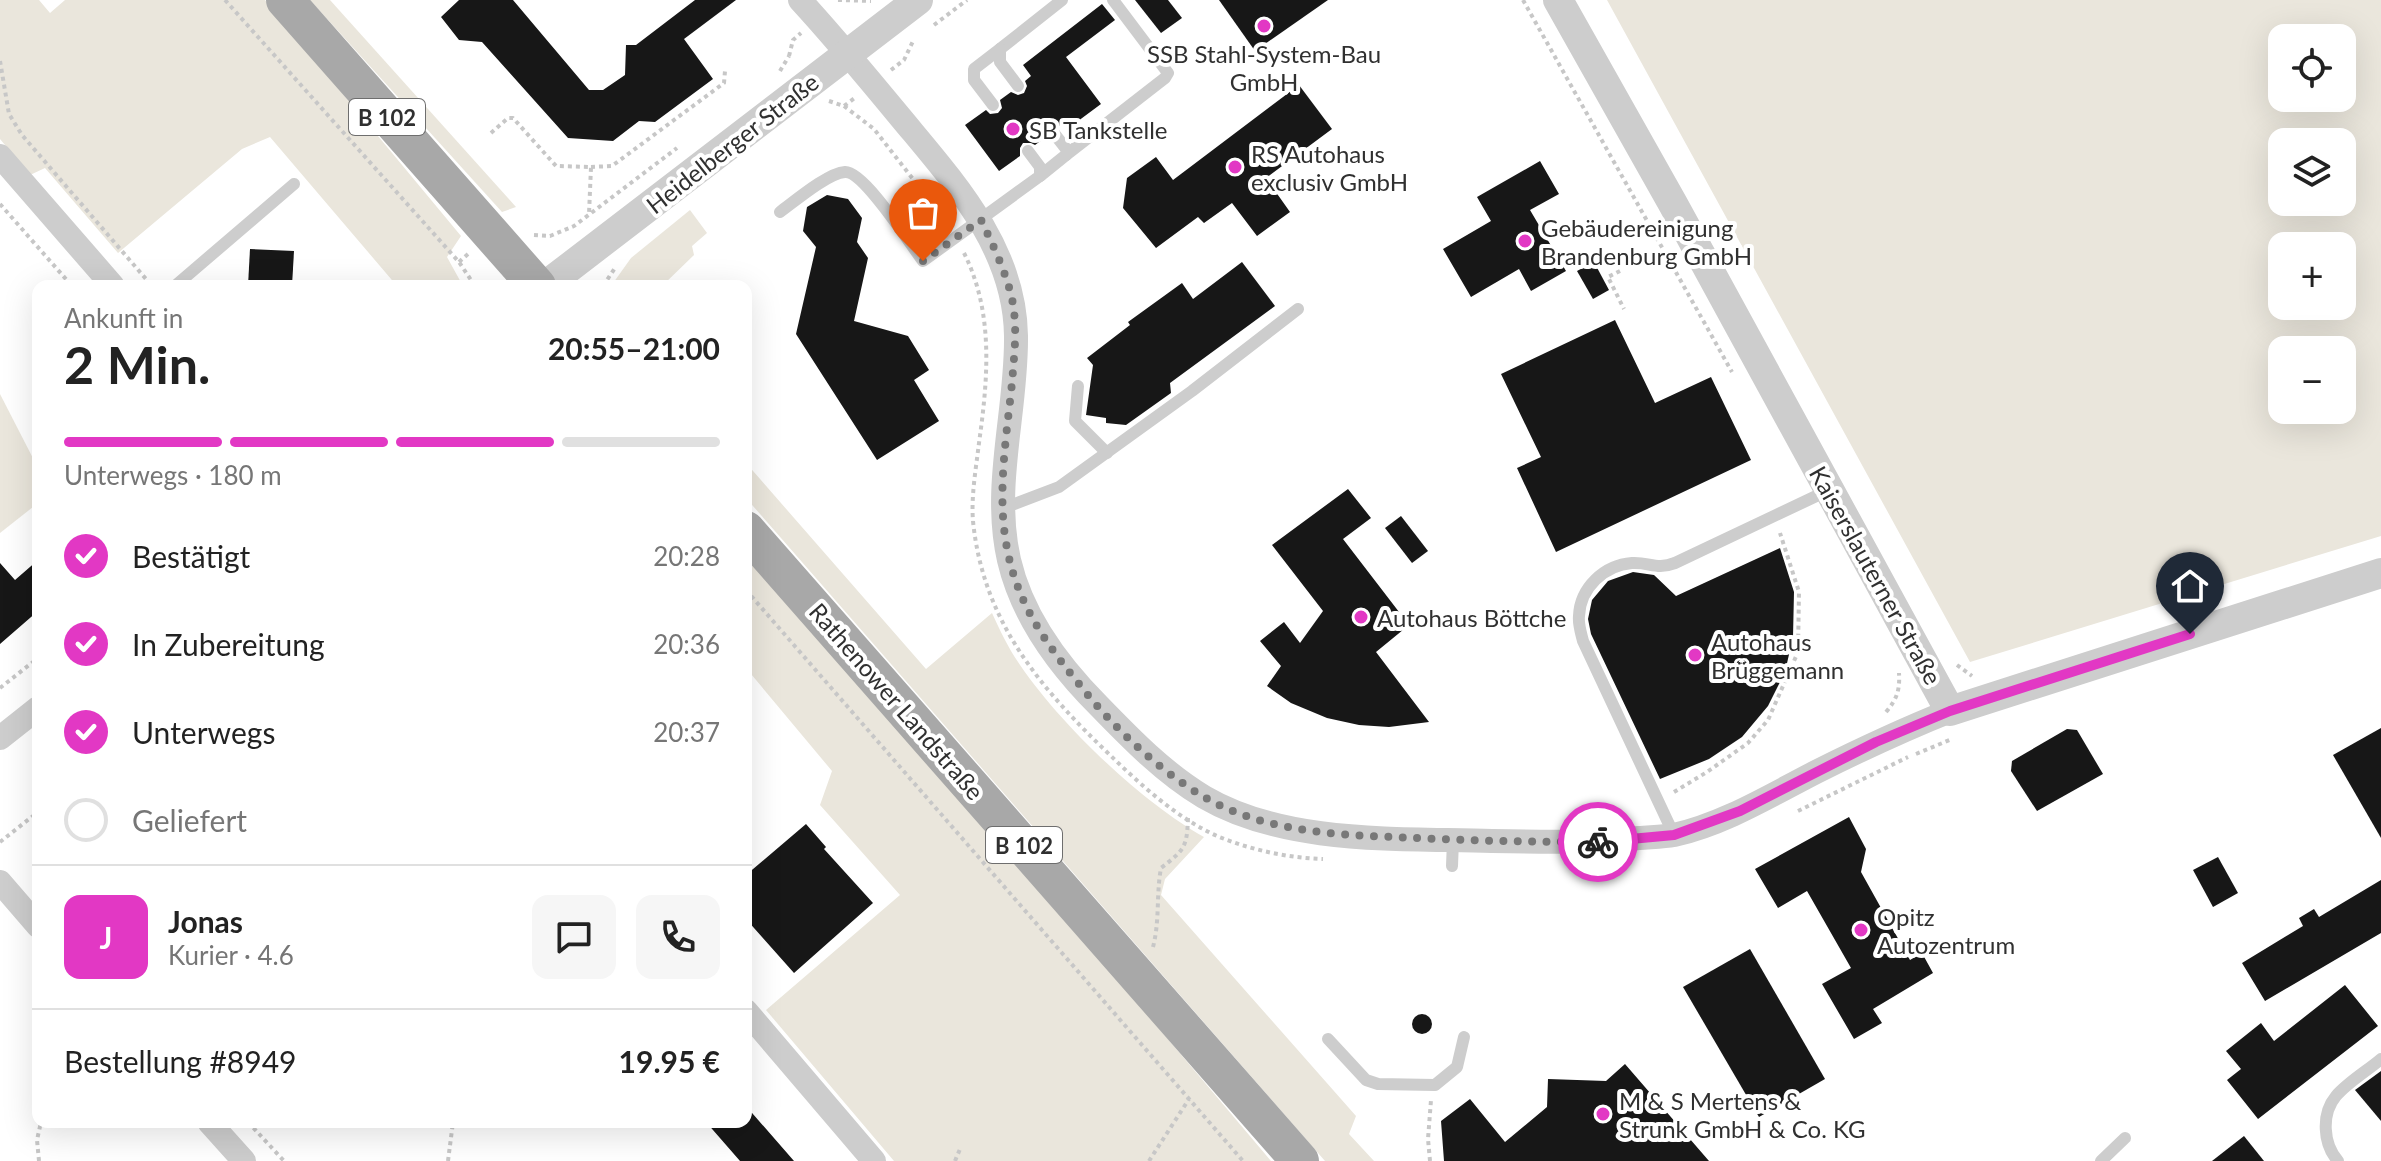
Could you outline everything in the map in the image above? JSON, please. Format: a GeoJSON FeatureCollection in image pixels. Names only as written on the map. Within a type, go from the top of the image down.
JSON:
{"type":"FeatureCollection","features":[{"type":"Feature","properties":{"kind":"main road","name":"B 102"},"geometry":{"type":"LineString","coordinates":[[285,0],[532,280]]}},
{"type":"Feature","properties":{"kind":"main road","name":"Rathenower Landstraße"},"geometry":{"type":"LineString","coordinates":[[752,537],[1300,1161]]}},
{"type":"Feature","properties":{"kind":"street","name":"Kaiserslauterner Straße"},"geometry":{"type":"LineString","coordinates":[[800,0],[954,182],[981,220],[996,251],[1012,299],[1016,336],[1004,476],[1009,561],[1022,600],[1038,632],[1087,694],[1174,777],[1205,798],[1266,822],[1343,835],[1601,842],[1674,835],[1740,811],[1897,733],[1953,724],[1829,489],[1558,0]]}},
{"type":"Feature","properties":{"kind":"street","name":"Heidelberger Straße"},"geometry":{"type":"LineString","coordinates":[[553,280],[918,0]]}},
{"type":"Feature","properties":{"kind":"street"},"geometry":{"type":"LineString","coordinates":[[0,156],[108,280]]}},
{"type":"Feature","properties":{"kind":"street"},"geometry":{"type":"LineString","coordinates":[[1953,724],[2381,573]]}},
{"type":"Feature","properties":{"kind":"street"},"geometry":{"type":"LineString","coordinates":[[0,738],[32,713]]}},
{"type":"Feature","properties":{"kind":"street"},"geometry":{"type":"LineString","coordinates":[[0,882],[32,919]]}},
{"type":"Feature","properties":{"kind":"street"},"geometry":{"type":"LineString","coordinates":[[752,1018],[874,1161]]}},
{"type":"Feature","properties":{"kind":"street"},"geometry":{"type":"LineString","coordinates":[[214,1128],[244,1161]]}},
{"type":"Feature","properties":{"kind":"lane"},"geometry":{"type":"LineString","coordinates":[[993,105],[974,80],[974,69],[1062,0]]}},
{"type":"Feature","properties":{"kind":"lane"},"geometry":{"type":"LineString","coordinates":[[780,212],[835,174],[848,171],[857,175],[871,191],[923,261],[1040,176],[1165,78],[1168,73],[1113,0]]}},
{"type":"Feature","properties":{"kind":"lane"},"geometry":{"type":"LineString","coordinates":[[1000,49],[1000,62],[1018,86]]}},
{"type":"Feature","properties":{"kind":"lane"},"geometry":{"type":"LineString","coordinates":[[1053,132],[1067,150],[1066,155]]}},
{"type":"Feature","properties":{"kind":"lane"},"geometry":{"type":"LineString","coordinates":[[1028,151],[1040,167],[1040,176]]}},
{"type":"Feature","properties":{"kind":"lane"},"geometry":{"type":"LineString","coordinates":[[182,280],[294,184]]}},
{"type":"Feature","properties":{"kind":"lane"},"geometry":{"type":"LineString","coordinates":[[1004,508],[1059,487],[1298,309]]}},
{"type":"Feature","properties":{"kind":"lane"},"geometry":{"type":"LineString","coordinates":[[1078,386],[1075,421],[1107,453]]}},
{"type":"Feature","properties":{"kind":"lane"},"geometry":{"type":"LineString","coordinates":[[1674,835],[1583,641],[1579,618],[1583,596],[1611,567],[1631,563],[1660,568],[1829,489]]}},
{"type":"Feature","properties":{"kind":"lane"},"geometry":{"type":"LineString","coordinates":[[1452,866],[1453,840]]}},
{"type":"Feature","properties":{"kind":"lane"},"geometry":{"type":"LineString","coordinates":[[1601,842],[1606,868]]}},
{"type":"Feature","properties":{"kind":"lane"},"geometry":{"type":"LineString","coordinates":[[1328,1039],[1366,1080],[1378,1084],[1435,1085],[1457,1067],[1464,1037]]}},
{"type":"Feature","properties":{"kind":"lane"},"geometry":{"type":"LineString","coordinates":[[2338,1161],[2329,1151],[2325,1123],[2335,1097],[2381,1059]]}},
{"type":"Feature","properties":{"kind":"lane"},"geometry":{"type":"LineString","coordinates":[[2101,1161],[2125,1138]]}},
{"type":"Feature","properties":{"kind":"path"},"geometry":{"type":"LineString","coordinates":[[225,0],[459,262],[471,280]]}},
{"type":"Feature","properties":{"kind":"path"},"geometry":{"type":"LineString","coordinates":[[838,0],[881,0]]}},
{"type":"Feature","properties":{"kind":"path"},"geometry":{"type":"LineString","coordinates":[[873,85],[904,60],[913,40],[967,0]]}},
{"type":"Feature","properties":{"kind":"path"},"geometry":{"type":"LineString","coordinates":[[1523,0],[1738,384]]}},
{"type":"Feature","properties":{"kind":"path"},"geometry":{"type":"LineString","coordinates":[[779,72],[789,56]]}},
{"type":"Feature","properties":{"kind":"path"},"geometry":{"type":"LineString","coordinates":[[0,61],[9,114],[22,135],[147,280]]}},
{"type":"Feature","properties":{"kind":"path"},"geometry":{"type":"LineString","coordinates":[[894,68],[898,82]]}},
{"type":"Feature","properties":{"kind":"path"},"geometry":{"type":"LineString","coordinates":[[491,133],[508,118],[513,118],[556,166],[612,166],[724,83],[725,71]]}},
{"type":"Feature","properties":{"kind":"path"},"geometry":{"type":"LineString","coordinates":[[844,106],[874,129],[944,217],[977,286],[987,336],[987,376],[973,519],[979,557],[991,599],[1016,649],[1043,687],[1143,788],[1216,835],[1270,853],[1329,860]]}},
{"type":"Feature","properties":{"kind":"path"},"geometry":{"type":"LineString","coordinates":[[530,235],[561,234],[678,147]]}},
{"type":"Feature","properties":{"kind":"path"},"geometry":{"type":"LineString","coordinates":[[589,214],[591,167]]}},
{"type":"Feature","properties":{"kind":"path"},"geometry":{"type":"LineString","coordinates":[[0,204],[67,280]]}},
{"type":"Feature","properties":{"kind":"path"},"geometry":{"type":"LineString","coordinates":[[459,262],[490,234]]}},
{"type":"Feature","properties":{"kind":"path"},"geometry":{"type":"LineString","coordinates":[[1620,271],[1608,277],[1624,309]]}},
{"type":"Feature","properties":{"kind":"path"},"geometry":{"type":"LineString","coordinates":[[1659,801],[1748,743],[1768,720],[1798,652],[1799,592],[1774,516]]}},
{"type":"Feature","properties":{"kind":"path"},"geometry":{"type":"LineString","coordinates":[[752,597],[1243,1161]]}},
{"type":"Feature","properties":{"kind":"path"},"geometry":{"type":"LineString","coordinates":[[1951,659],[1970,676],[1985,677]]}},
{"type":"Feature","properties":{"kind":"path"},"geometry":{"type":"LineString","coordinates":[[0,688],[32,663]]}},
{"type":"Feature","properties":{"kind":"path"},"geometry":{"type":"LineString","coordinates":[[1898,670],[1900,688],[1895,701],[1885,713],[1910,756]]}},
{"type":"Feature","properties":{"kind":"path"},"geometry":{"type":"LineString","coordinates":[[1787,816],[1910,756],[1953,724]]}},
{"type":"Feature","properties":{"kind":"path"},"geometry":{"type":"LineString","coordinates":[[0,842],[32,817]]}},
{"type":"Feature","properties":{"kind":"path"},"geometry":{"type":"LineString","coordinates":[[1142,979],[1159,924],[1156,901],[1161,868],[1182,852],[1187,843],[1188,818]]}},
{"type":"Feature","properties":{"kind":"path"},"geometry":{"type":"LineString","coordinates":[[1430,1161],[1429,1110],[1435,1085]]}},
{"type":"Feature","properties":{"kind":"path"},"geometry":{"type":"LineString","coordinates":[[1149,1161],[1189,1099]]}},
{"type":"Feature","properties":{"kind":"path"},"geometry":{"type":"LineString","coordinates":[[39,1161],[37,1140],[40,1128]]}},
{"type":"Feature","properties":{"kind":"path"},"geometry":{"type":"LineString","coordinates":[[254,1128],[284,1161]]}},
{"type":"Feature","properties":{"kind":"path"},"geometry":{"type":"LineString","coordinates":[[448,1161],[452,1128]]}},
{"type":"Feature","properties":{"kind":"path"},"geometry":{"type":"LineString","coordinates":[[955,1161],[960,1149]]}},
{"type":"Feature","properties":{"kind":"shaded area"},"geometry":{"type":"Polygon","coordinates":[[[0,0],[39,0],[50,13],[65,0],[265,0],[461,236],[447,257],[460,280],[392,280],[270,137],[242,149],[118,253],[45,168],[30,175],[0,139],[0,0]]]}},
{"type":"Feature","properties":{"kind":"shaded area"},"geometry":{"type":"Polygon","coordinates":[[[310,0],[330,0],[516,207],[502,212],[310,0]]]}},
{"type":"Feature","properties":{"kind":"shaded area"},"geometry":{"type":"Polygon","coordinates":[[[1607,0],[2381,0],[2381,536],[1970,662],[1607,0]]]}},
{"type":"Feature","properties":{"kind":"shaded area"},"geometry":{"type":"Polygon","coordinates":[[[690,210],[707,233],[692,246],[694,255],[668,280],[615,280],[631,258],[690,210]]]}},
{"type":"Feature","properties":{"kind":"shaded area"},"geometry":{"type":"Polygon","coordinates":[[[0,394],[32,456],[32,508],[0,533],[0,394]]]}},
{"type":"Feature","properties":{"kind":"shaded area"},"geometry":{"type":"Polygon","coordinates":[[[752,470],[926,669],[992,613],[1028,676],[1072,728],[1152,802],[1204,837],[1165,879],[1161,895],[1356,1116],[1349,1134],[1374,1161],[1325,1161],[752,505],[752,470]]]}},
{"type":"Feature","properties":{"kind":"shaded area"},"geometry":{"type":"Polygon","coordinates":[[[752,555],[894,715],[1271,1161],[894,1161],[766,1010],[900,895],[820,805],[832,771],[752,675],[752,555]]]}},
{"type":"Feature","properties":{"kind":"building"},"geometry":{"type":"Polygon","coordinates":[[[459,0],[513,0],[589,90],[603,90],[625,75],[626,45],[636,45],[695,0],[736,0],[684,39],[713,79],[655,122],[639,121],[613,141],[568,138],[482,42],[459,40],[441,17],[459,0]]]}},
{"type":"Feature","properties":{"kind":"building"},"geometry":{"type":"Polygon","coordinates":[[[1135,0],[1168,0],[1182,18],[1161,33],[1135,0]]]}},
{"type":"Feature","properties":{"kind":"building","name":"SSB Stahl-System-Bau GmbH"},"geometry":{"type":"Polygon","coordinates":[[[1219,0],[1328,0],[1255,51],[1219,0]]]}},
{"type":"Feature","properties":{"kind":"building"},"geometry":{"type":"Polygon","coordinates":[[[1102,4],[1115,20],[1066,57],[1101,104],[1070,127],[1066,122],[1060,126],[1048,124],[1044,129],[1046,137],[1035,145],[1023,143],[1020,156],[999,171],[965,125],[986,110],[990,114],[998,113],[1002,108],[1000,100],[1011,92],[1018,95],[1024,93],[1027,86],[1025,81],[1031,76],[1023,65],[1102,4]]]}},
{"type":"Feature","properties":{"kind":"building","name":"RS Autohaus exclusiv GmbH"},"geometry":{"type":"Polygon","coordinates":[[[1299,85],[1332,129],[1266,178],[1290,212],[1257,236],[1232,203],[1204,223],[1198,217],[1156,248],[1123,208],[1127,178],[1156,157],[1173,180],[1299,85]]]}},
{"type":"Feature","properties":{"kind":"building","name":"Gebäudereinigung Brandenburg GmbH"},"geometry":{"type":"Polygon","coordinates":[[[1540,161],[1559,194],[1530,210],[1566,271],[1531,291],[1519,269],[1471,297],[1443,249],[1491,221],[1477,197],[1540,161]]]}},
{"type":"Feature","properties":{"kind":"building"},"geometry":{"type":"Polygon","coordinates":[[[827,195],[848,199],[862,218],[857,242],[868,258],[854,321],[908,336],[929,370],[914,380],[939,421],[877,460],[796,334],[816,247],[803,231],[807,207],[827,195]]]}},
{"type":"Feature","properties":{"kind":"building"},"geometry":{"type":"Polygon","coordinates":[[[250,249],[294,251],[292,280],[248,280],[250,249]]]}},
{"type":"Feature","properties":{"kind":"building"},"geometry":{"type":"Polygon","coordinates":[[[1242,262],[1275,306],[1170,383],[1171,393],[1126,425],[1106,423],[1106,418],[1086,415],[1093,365],[1087,358],[1130,325],[1128,322],[1182,283],[1193,299],[1242,262]]]}},
{"type":"Feature","properties":{"kind":"building"},"geometry":{"type":"Polygon","coordinates":[[[1594,262],[1609,290],[1593,299],[1577,271],[1594,262]]]}},
{"type":"Feature","properties":{"kind":"building"},"geometry":{"type":"Polygon","coordinates":[[[1615,320],[1655,403],[1711,377],[1751,460],[1556,552],[1517,468],[1541,457],[1501,374],[1615,320]]]}},
{"type":"Feature","properties":{"kind":"building","name":"Autohaus Böttche"},"geometry":{"type":"Polygon","coordinates":[[[1348,489],[1371,518],[1343,539],[1409,625],[1376,652],[1429,722],[1389,727],[1327,718],[1291,703],[1267,686],[1281,666],[1260,641],[1284,622],[1300,643],[1323,611],[1272,545],[1348,489]]]}},
{"type":"Feature","properties":{"kind":"building"},"geometry":{"type":"Polygon","coordinates":[[[1401,516],[1428,551],[1412,563],[1385,528],[1401,516]]]}},
{"type":"Feature","properties":{"kind":"building","name":"Autohaus Brüggemann"},"geometry":{"type":"Polygon","coordinates":[[[1780,548],[1794,592],[1793,637],[1785,672],[1768,706],[1742,737],[1709,759],[1660,779],[1591,634],[1588,619],[1592,600],[1608,581],[1633,572],[1654,575],[1676,596],[1780,548]]]}},
{"type":"Feature","properties":{"kind":"building"},"geometry":{"type":"Polygon","coordinates":[[[0,563],[15,580],[32,565],[32,616],[0,644],[0,563]]]}},
{"type":"Feature","properties":{"kind":"building"},"geometry":{"type":"Polygon","coordinates":[[[2381,728],[2381,838],[2333,755],[2381,728]]]}},
{"type":"Feature","properties":{"kind":"building"},"geometry":{"type":"Polygon","coordinates":[[[2067,729],[2077,730],[2103,774],[2037,811],[2011,771],[2012,761],[2067,729]]]}},
{"type":"Feature","properties":{"kind":"building","name":"Opitz Autozentrum"},"geometry":{"type":"Polygon","coordinates":[[[1849,817],[1866,849],[1861,872],[1910,960],[1922,953],[1933,973],[1873,1009],[1882,1023],[1854,1039],[1822,984],[1851,968],[1807,891],[1778,908],[1755,869],[1849,817]]]}},
{"type":"Feature","properties":{"kind":"building"},"geometry":{"type":"Polygon","coordinates":[[[806,824],[826,847],[824,849],[873,903],[794,973],[752,926],[752,870],[806,824]]]}},
{"type":"Feature","properties":{"kind":"building"},"geometry":{"type":"Polygon","coordinates":[[[2218,857],[2238,893],[2213,907],[2193,870],[2218,857]]]}},
{"type":"Feature","properties":{"kind":"building"},"geometry":{"type":"Polygon","coordinates":[[[2381,880],[2381,933],[2265,1001],[2242,963],[2303,926],[2299,918],[2314,909],[2319,917],[2381,880]]]}},
{"type":"Feature","properties":{"kind":"building"},"geometry":{"type":"Polygon","coordinates":[[[1750,949],[1825,1079],[1759,1117],[1683,987],[1750,949]]]}},
{"type":"Feature","properties":{"kind":"building"},"geometry":{"type":"Polygon","coordinates":[[[2345,985],[2378,1026],[2258,1119],[2227,1080],[2241,1069],[2226,1051],[2261,1023],[2274,1041],[2345,985]]]}},
{"type":"Feature","properties":{"kind":"building"},"geometry":{"type":"Polygon","coordinates":[[[1422,1014],[1429,1017],[1432,1024],[1429,1031],[1422,1034],[1415,1031],[1412,1024],[1415,1017],[1422,1014]]]}},
{"type":"Feature","properties":{"kind":"building","name":"M & S Mertens & Strunk GmbH & Co. KG"},"geometry":{"type":"Polygon","coordinates":[[[1625,1064],[1709,1161],[1444,1161],[1441,1121],[1470,1099],[1505,1142],[1547,1107],[1548,1079],[1606,1081],[1625,1064]]]}},
{"type":"Feature","properties":{"kind":"building"},"geometry":{"type":"Polygon","coordinates":[[[2381,1071],[2381,1121],[2355,1090],[2381,1071]]]}},
{"type":"Feature","properties":{"kind":"building"},"geometry":{"type":"Polygon","coordinates":[[[752,1113],[794,1161],[740,1161],[711,1128],[752,1128],[752,1113]]]}},
{"type":"Feature","properties":{"kind":"building"},"geometry":{"type":"Polygon","coordinates":[[[2244,1136],[2264,1161],[2212,1161],[2244,1136]]]}},
{"type":"Feature","properties":{"kind":"way so far"},"geometry":{"type":"LineString","coordinates":[[923,261],[981,220],[996,251],[1012,299],[1016,336],[1004,476],[1004,526],[1009,561],[1022,600],[1038,632],[1087,694],[1146,753],[1205,798],[1266,822],[1306,831],[1426,839],[1598,842]]}},
{"type":"Feature","properties":{"kind":"place","name":"SSB Stahl-System-Bau GmbH"},"geometry":{"type":"Point","coordinates":[1264,26]}},
{"type":"Feature","properties":{"kind":"place","name":"SB Tankstelle"},"geometry":{"type":"Point","coordinates":[1013,129]}},
{"type":"Feature","properties":{"kind":"place","name":"RS Autohaus exclusiv GmbH"},"geometry":{"type":"Point","coordinates":[1235,167]}},
{"type":"Feature","properties":{"kind":"place","name":"Gebäudereinigung Brandenburg GmbH"},"geometry":{"type":"Point","coordinates":[1525,241]}},
{"type":"Feature","properties":{"kind":"place","name":"Autohaus Böttche"},"geometry":{"type":"Point","coordinates":[1361,617]}},
{"type":"Feature","properties":{"kind":"place","name":"Autohaus Brüggemann"},"geometry":{"type":"Point","coordinates":[1695,655]}},
{"type":"Feature","properties":{"kind":"place","name":"Opitz Autozentrum"},"geometry":{"type":"Point","coordinates":[1861,930]}},
{"type":"Feature","properties":{"kind":"place","name":"M & S Mertens & Strunk GmbH & Co. KG"},"geometry":{"type":"Point","coordinates":[1603,1114]}},
{"type":"Feature","properties":{"kind":"route"},"geometry":{"type":"LineString","coordinates":[[1598,842],[1674,835],[1740,811],[1876,742],[1950,711],[2190,634]]}}]}
